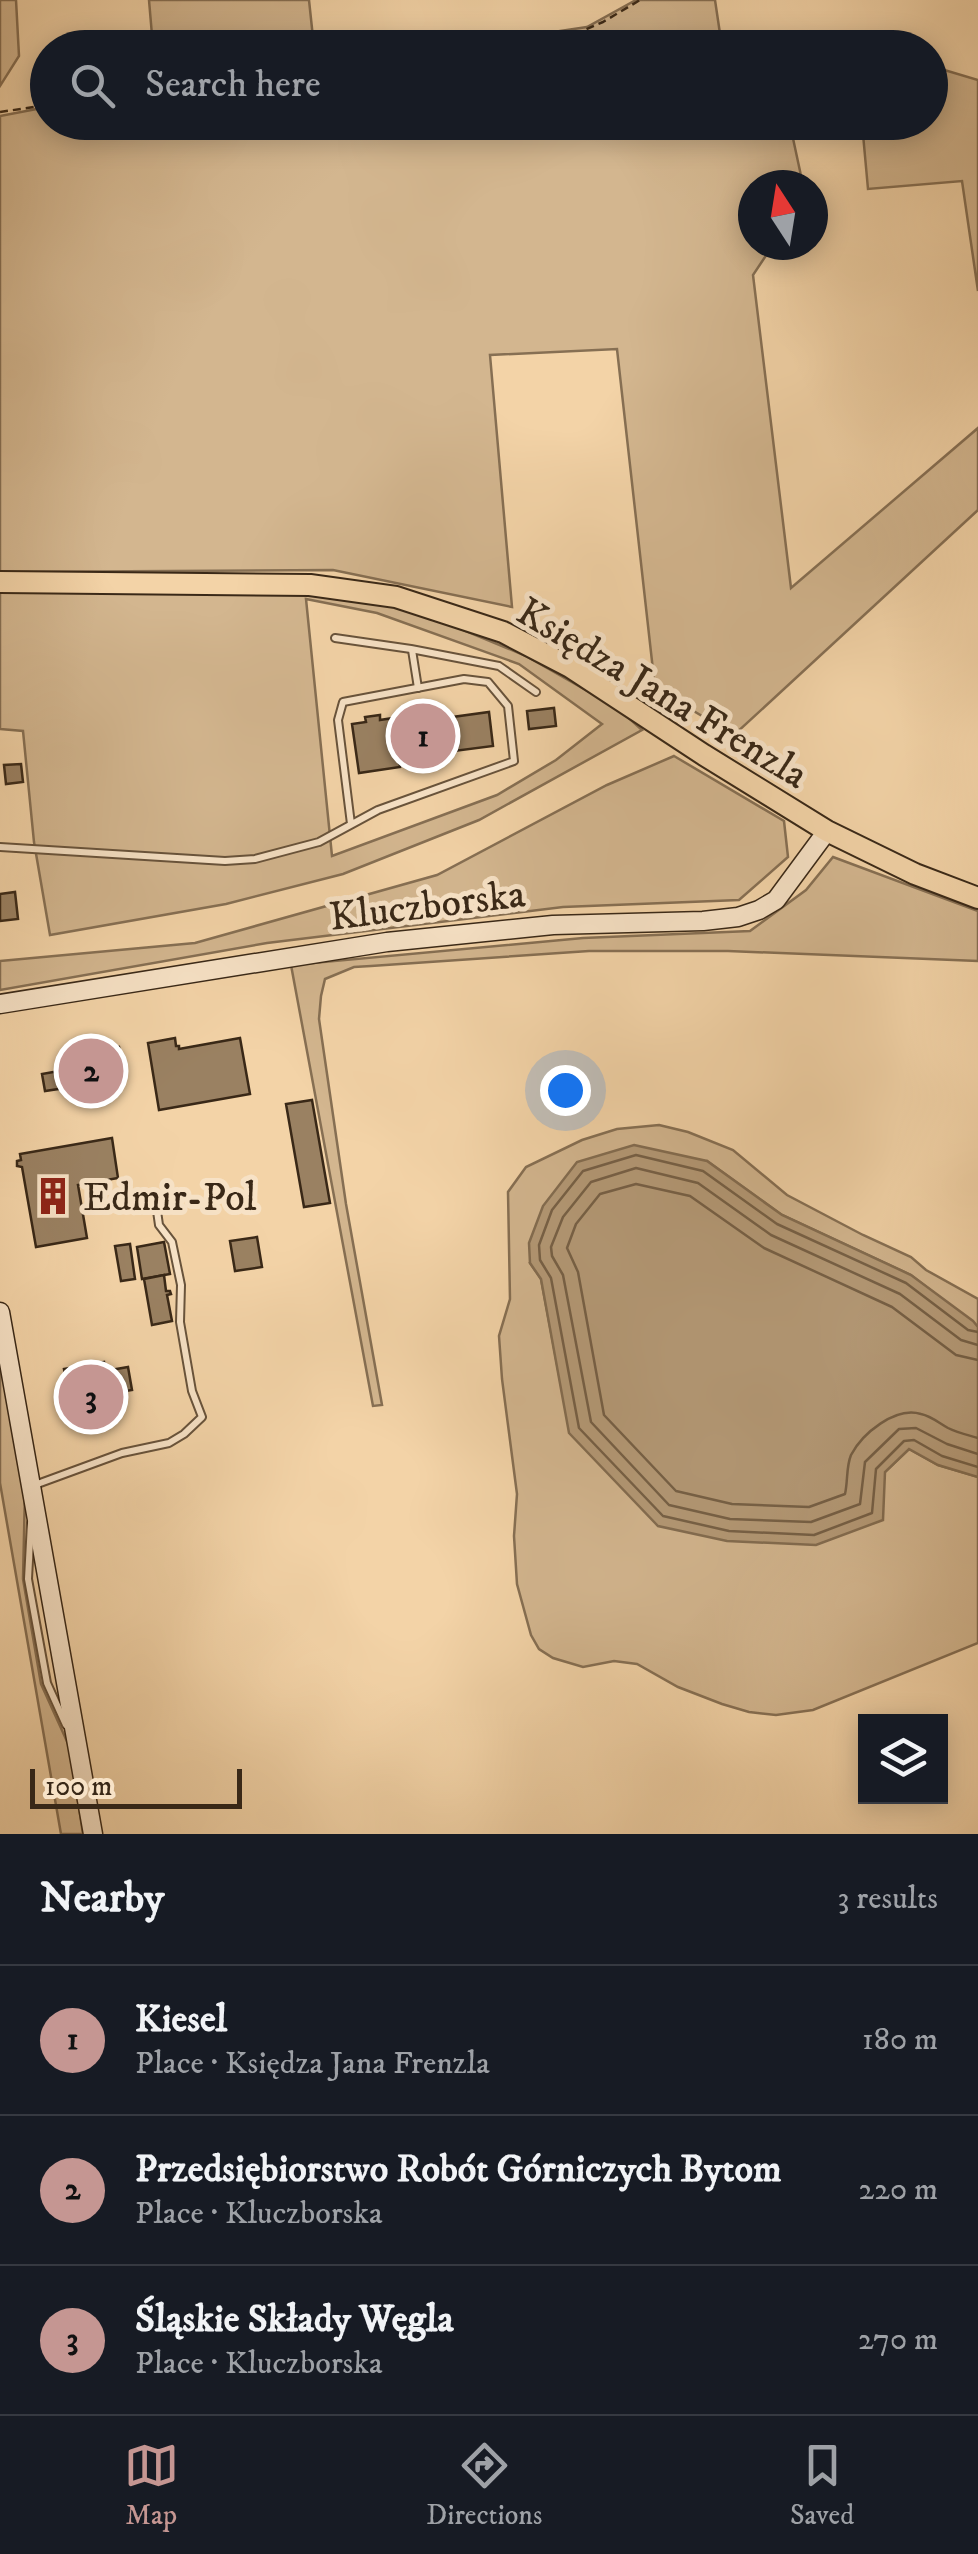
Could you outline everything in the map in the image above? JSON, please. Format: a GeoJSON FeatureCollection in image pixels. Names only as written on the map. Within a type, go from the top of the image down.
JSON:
{"type":"FeatureCollection","features":[{"type":"Feature","properties":{"kind":"main road","name":"Księdza Jana Frenzla"},"geometry":{"type":"LineString","coordinates":[[0,582],[310,585],[396,597],[503,632],[570,667],[699,746],[827,831],[915,874],[978,898]]}},
{"type":"Feature","properties":{"kind":"street","name":"Kluczborska"},"geometry":{"type":"LineString","coordinates":[[0,1004],[387,942],[553,925],[738,918],[776,900],[827,831]]}},
{"type":"Feature","properties":{"kind":"street"},"geometry":{"type":"LineString","coordinates":[[0,1312],[93,1834]]}},
{"type":"Feature","properties":{"kind":"lane"},"geometry":{"type":"LineString","coordinates":[[334,638],[499,666],[536,692]]}},
{"type":"Feature","properties":{"kind":"lane"},"geometry":{"type":"LineString","coordinates":[[412,649],[418,688]]}},
{"type":"Feature","properties":{"kind":"lane"},"geometry":{"type":"LineString","coordinates":[[0,847],[225,861],[255,859],[319,842],[378,810],[514,761],[508,706],[488,682],[464,679],[343,702],[338,720],[351,824]]}},
{"type":"Feature","properties":{"kind":"lane"},"geometry":{"type":"LineString","coordinates":[[32,1490],[122,1453],[169,1443],[202,1417],[192,1391],[180,1322],[181,1285],[172,1242],[159,1225],[155,1197]]}},
{"type":"Feature","properties":{"kind":"path"},"geometry":{"type":"LineString","coordinates":[[584,30],[640,0]]}},
{"type":"Feature","properties":{"kind":"path"},"geometry":{"type":"LineString","coordinates":[[0,112],[30,108]]}},
{"type":"Feature","properties":{"kind":"path"},"geometry":{"type":"LineString","coordinates":[[699,746],[722,724],[734,734],[734,760]]}},
{"type":"Feature","properties":{"kind":"path"},"geometry":{"type":"LineString","coordinates":[[67,1054],[79,1055]]}},
{"type":"Feature","properties":{"kind":"shaded area"},"geometry":{"type":"Polygon","coordinates":[[[0,0],[16,0],[19,56],[0,86],[0,0]]]}},
{"type":"Feature","properties":{"kind":"shaded area"},"geometry":{"type":"Polygon","coordinates":[[[149,0],[309,0],[312,30],[152,30],[149,0]]]}},
{"type":"Feature","properties":{"kind":"shaded area"},"geometry":{"type":"Polygon","coordinates":[[[636,0],[715,0],[719,30],[567,30],[587,27],[636,0]]]}},
{"type":"Feature","properties":{"kind":"shaded area"},"geometry":{"type":"Polygon","coordinates":[[[948,71],[978,80],[978,291],[962,181],[868,189],[864,140],[948,140],[948,71]]]}},
{"type":"Feature","properties":{"kind":"shaded area"},"geometry":{"type":"Polygon","coordinates":[[[30,110],[30,140],[793,140],[800,170],[738,170],[738,260],[763,260],[753,275],[791,588],[978,428],[978,510],[734,735],[655,688],[617,349],[490,355],[512,607],[333,570],[0,572],[0,116],[30,110]]]}},
{"type":"Feature","properties":{"kind":"shaded area"},"geometry":{"type":"Polygon","coordinates":[[[0,591],[307,594],[381,602],[449,624],[526,656],[619,709],[642,730],[479,820],[343,874],[226,904],[50,935],[34,842],[23,731],[0,729],[0,591]],[[306,599],[332,856],[497,795],[556,760],[602,724],[519,664],[377,613],[306,599]]]}},
{"type":"Feature","properties":{"kind":"shaded area"},"geometry":{"type":"Polygon","coordinates":[[[674,756],[784,821],[788,857],[739,900],[563,907],[267,943],[0,990],[0,961],[195,943],[437,875],[607,785],[674,756]]]}},
{"type":"Feature","properties":{"kind":"shaded area"},"geometry":{"type":"Polygon","coordinates":[[[833,857],[978,911],[978,961],[728,951],[589,951],[354,967],[325,979],[319,1019],[346,1204],[382,1405],[373,1406],[291,965],[583,938],[750,931],[806,890],[833,857]]]}},
{"type":"Feature","properties":{"kind":"shaded area"},"geometry":{"type":"Polygon","coordinates":[[[659,1125],[733,1150],[787,1195],[911,1257],[926,1270],[978,1299],[978,1327],[911,1275],[782,1215],[707,1161],[530,1263],[541,1279],[570,1433],[885,1472],[909,1449],[938,1465],[978,1477],[978,1643],[813,1710],[776,1715],[722,1704],[678,1687],[637,1664],[614,1661],[583,1667],[553,1658],[539,1649],[531,1635],[517,1584],[517,1494],[499,1336],[510,1299],[508,1192],[526,1167],[582,1140],[617,1129],[659,1125]]]}},
{"type":"Feature","properties":{"kind":"shaded area"},"geometry":{"type":"Polygon","coordinates":[[[0,1353],[25,1492],[23,1579],[41,1684],[70,1748],[83,1834],[61,1834],[0,1483],[0,1353]]]}},
{"type":"Feature","properties":{"kind":"water"},"geometry":{"type":"Polygon","coordinates":[[[634,1145],[707,1161],[782,1215],[911,1275],[973,1321],[978,1327],[978,1477],[938,1465],[909,1449],[885,1472],[883,1520],[816,1545],[727,1541],[658,1526],[569,1433],[541,1279],[530,1263],[529,1243],[543,1206],[577,1162],[634,1145]]]}},
{"type":"Feature","properties":{"kind":"building"},"geometry":{"type":"Polygon","coordinates":[[[554,708],[556,726],[529,729],[527,711],[554,708]]]}},
{"type":"Feature","properties":{"kind":"building"},"geometry":{"type":"Polygon","coordinates":[[[489,712],[493,746],[399,758],[400,767],[359,773],[352,724],[366,722],[365,717],[393,718],[394,725],[489,712]]]}},
{"type":"Feature","properties":{"kind":"building"},"geometry":{"type":"Polygon","coordinates":[[[21,764],[23,782],[6,784],[4,765],[21,764]]]}},
{"type":"Feature","properties":{"kind":"building"},"geometry":{"type":"Polygon","coordinates":[[[15,892],[18,919],[0,921],[0,894],[15,892]]]}},
{"type":"Feature","properties":{"kind":"building"},"geometry":{"type":"Polygon","coordinates":[[[175,1038],[179,1049],[240,1038],[250,1094],[159,1110],[148,1043],[175,1038]]]}},
{"type":"Feature","properties":{"kind":"building"},"geometry":{"type":"Polygon","coordinates":[[[119,1047],[125,1079],[45,1091],[42,1074],[76,1068],[73,1056],[119,1047]]]}},
{"type":"Feature","properties":{"kind":"building"},"geometry":{"type":"Polygon","coordinates":[[[312,1100],[330,1203],[304,1207],[286,1104],[312,1100]]]}},
{"type":"Feature","properties":{"kind":"building","name":"Edmir-Pol"},"geometry":{"type":"Polygon","coordinates":[[[112,1138],[118,1178],[78,1185],[87,1238],[36,1247],[22,1167],[17,1166],[20,1154],[112,1138]]]}},
{"type":"Feature","properties":{"kind":"building"},"geometry":{"type":"Polygon","coordinates":[[[257,1237],[262,1267],[235,1271],[230,1241],[257,1237]]]}},
{"type":"Feature","properties":{"kind":"building"},"geometry":{"type":"Polygon","coordinates":[[[164,1242],[170,1274],[142,1279],[137,1247],[164,1242]]]}},
{"type":"Feature","properties":{"kind":"building"},"geometry":{"type":"Polygon","coordinates":[[[130,1244],[135,1279],[121,1281],[115,1246],[130,1244]]]}},
{"type":"Feature","properties":{"kind":"building"},"geometry":{"type":"Polygon","coordinates":[[[164,1275],[166,1291],[171,1294],[167,1295],[172,1321],[152,1325],[144,1279],[164,1275]]]}},
{"type":"Feature","properties":{"kind":"building"},"geometry":{"type":"Polygon","coordinates":[[[104,1362],[105,1371],[128,1367],[132,1390],[113,1393],[118,1419],[77,1426],[64,1369],[104,1362]]]}},
{"type":"Feature","properties":{"kind":"place","name":"Kiesel"},"geometry":{"type":"Point","coordinates":[423,736]}},
{"type":"Feature","properties":{"kind":"place","name":"Przedsiębiorstwo Robót Górniczych Bytom"},"geometry":{"type":"Point","coordinates":[91,1071]}},
{"type":"Feature","properties":{"kind":"place","name":"Edmir-Pol"},"geometry":{"type":"Point","coordinates":[53,1196]}},
{"type":"Feature","properties":{"kind":"place","name":"Śląskie Składy Węgla"},"geometry":{"type":"Point","coordinates":[91,1397]}}]}
